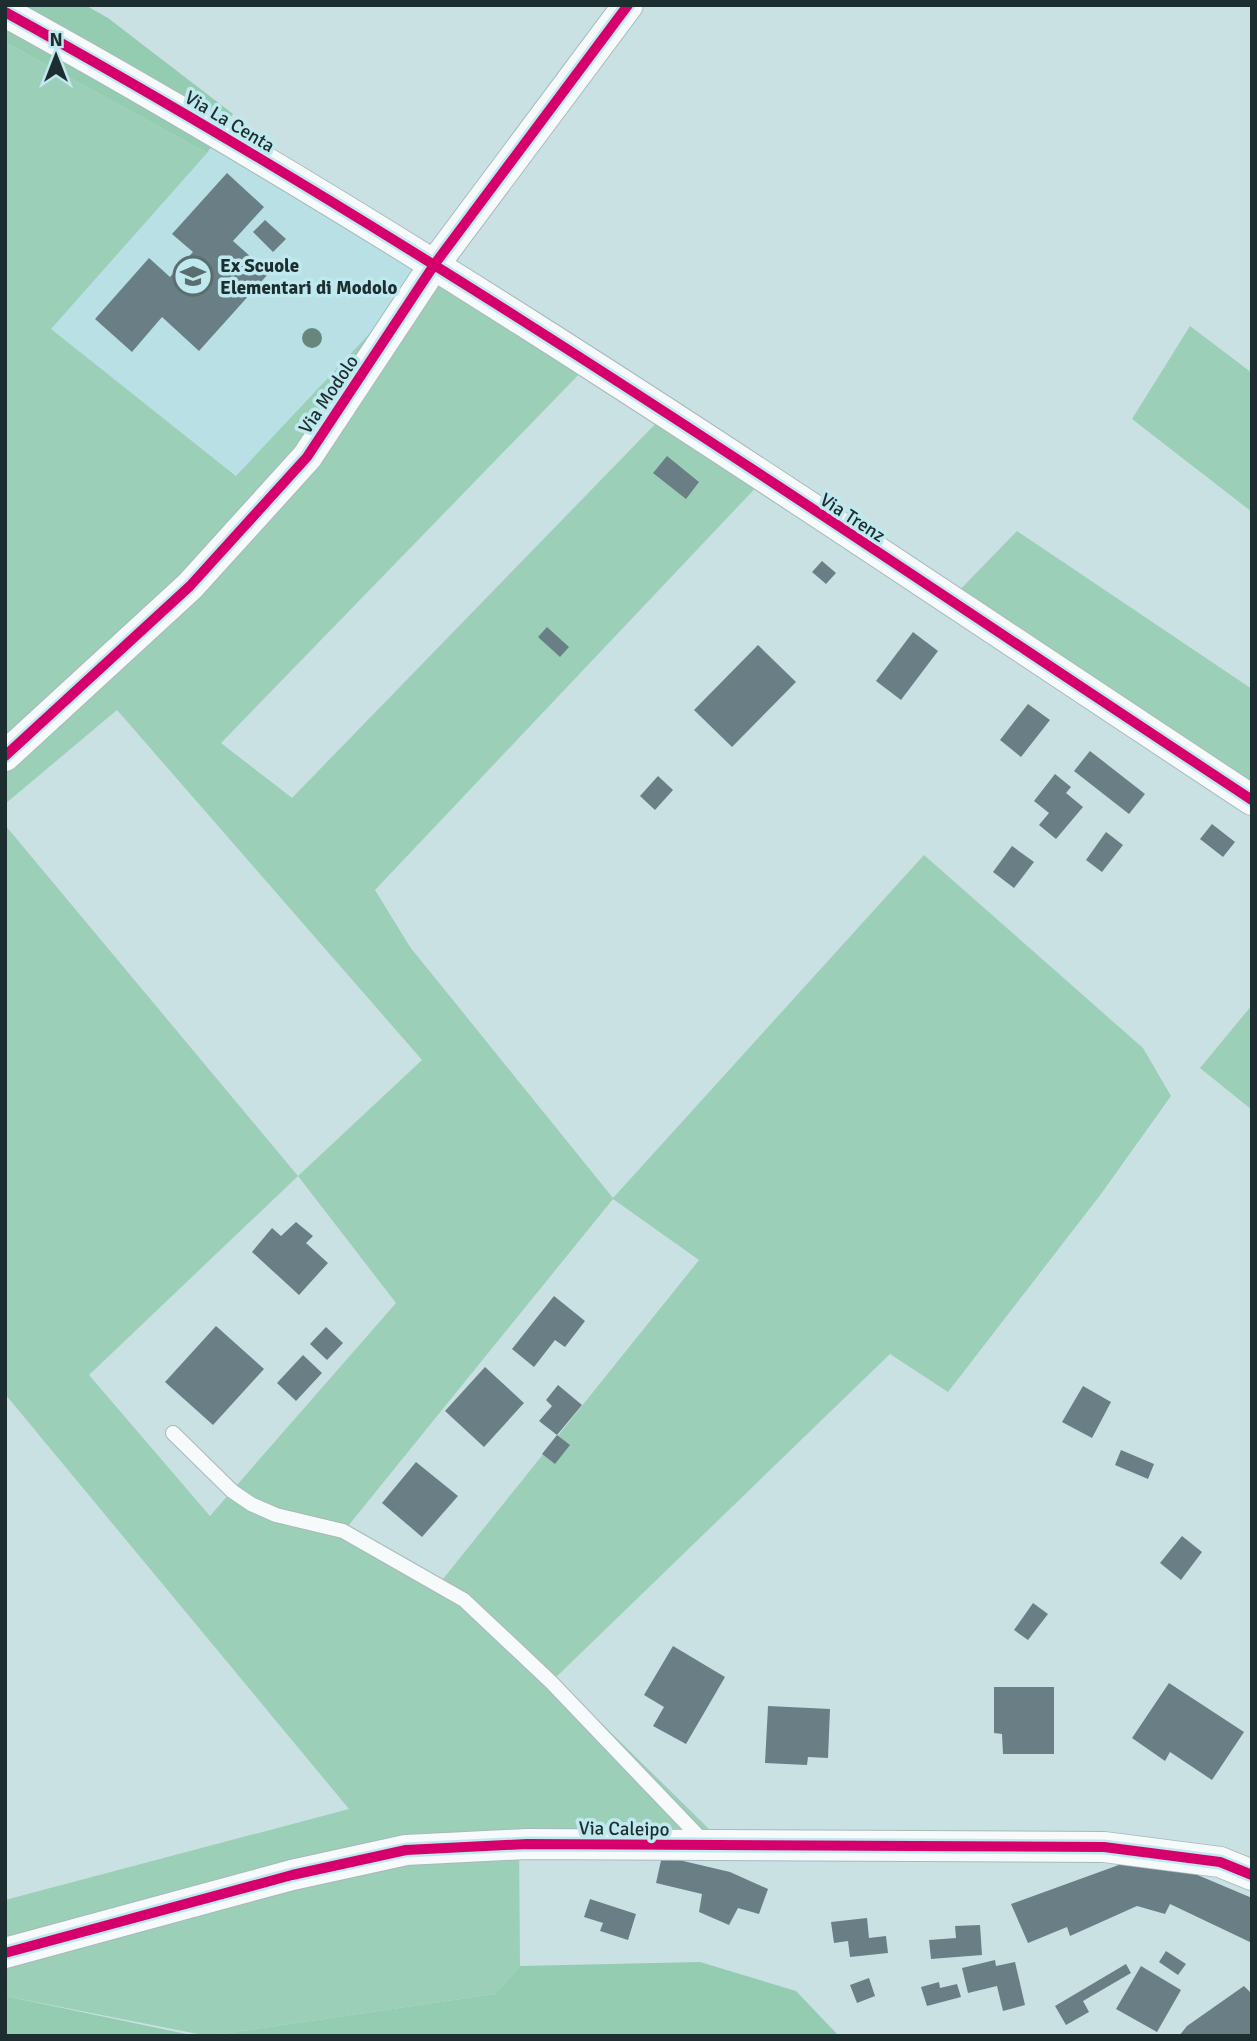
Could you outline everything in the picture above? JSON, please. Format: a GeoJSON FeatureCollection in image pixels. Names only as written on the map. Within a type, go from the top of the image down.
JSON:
{"type":"FeatureCollection","features":[{"type":"Feature","properties":{"kind":"street","name":"Via Modolo"},"geometry":{"type":"LineString","coordinates":[[5,756],[190,586],[307,457],[434,265],[628,5]]}},
{"type":"Feature","properties":{"kind":"street","name":"Via La Centa"},"geometry":{"type":"LineString","coordinates":[[5,12],[101,65],[434,265]]}},
{"type":"Feature","properties":{"kind":"street","name":"Via Trenz"},"geometry":{"type":"LineString","coordinates":[[434,265],[1252,800]]}},
{"type":"Feature","properties":{"kind":"street","name":"Via Caleipo"},"geometry":{"type":"LineString","coordinates":[[5,1953],[292,1875],[406,1850],[527,1844],[1104,1847],[1220,1862],[1252,1875]]}},
{"type":"Feature","properties":{"kind":"lane","name":"Via Caleipo"},"geometry":{"type":"LineString","coordinates":[[173,1433],[232,1491],[251,1504],[276,1515],[343,1531],[366,1541],[464,1600],[551,1682],[709,1846]]}},
{"type":"Feature","properties":{"kind":"shaded area"},"geometry":{"type":"Polygon","coordinates":[[[220,135],[434,265],[237,476],[50,329],[220,135]]]}},
{"type":"Feature","properties":{"kind":"green space"},"geometry":{"type":"Polygon","coordinates":[[[5,5],[85,5],[108,18],[233,114],[207,153],[5,42],[5,5]]]}},
{"type":"Feature","properties":{"kind":"green space"},"geometry":{"type":"Polygon","coordinates":[[[5,42],[207,153],[51,329],[236,476],[434,265],[588,365],[221,743],[292,798],[664,415],[764,479],[375,890],[410,947],[613,1198],[924,855],[1143,1048],[1171,1096],[1101,1194],[948,1392],[890,1354],[551,1682],[590,1712],[708,1828],[716,1840],[519,1838],[520,1966],[495,1994],[208,2036],[5,1996],[5,1900],[349,1809],[5,1394],[5,825],[298,1176],[422,1060],[117,710],[5,804],[5,42]],[[298,1176],[89,1375],[210,1516],[396,1303],[298,1176]],[[613,1199],[344,1531],[439,1584],[699,1260],[613,1199]]]}},
{"type":"Feature","properties":{"kind":"green space"},"geometry":{"type":"Polygon","coordinates":[[[1190,326],[1252,373],[1252,512],[1132,419],[1190,326]]]}},
{"type":"Feature","properties":{"kind":"green space"},"geometry":{"type":"Polygon","coordinates":[[[1017,531],[1252,689],[1252,800],[949,601],[1017,531]]]}},
{"type":"Feature","properties":{"kind":"green space"},"geometry":{"type":"Polygon","coordinates":[[[1252,1005],[1252,1110],[1200,1068],[1252,1005]]]}},
{"type":"Feature","properties":{"kind":"green space"},"geometry":{"type":"Polygon","coordinates":[[[700,1962],[796,1991],[839,2036],[208,2036],[495,1994],[520,1966],[700,1962]]]}},
{"type":"Feature","properties":{"kind":"green space"},"geometry":{"type":"Polygon","coordinates":[[[5,1996],[196,2036],[5,2036],[5,1996]]]}},
{"type":"Feature","properties":{"kind":"building"},"geometry":{"type":"Polygon","coordinates":[[[227,173],[264,207],[233,241],[269,273],[199,351],[162,317],[132,352],[95,319],[149,258],[170,277],[193,252],[172,234],[227,173]]]}},
{"type":"Feature","properties":{"kind":"building"},"geometry":{"type":"Polygon","coordinates":[[[265,220],[286,239],[273,252],[253,232],[265,220]]]}},
{"type":"Feature","properties":{"kind":"building"},"geometry":{"type":"Polygon","coordinates":[[[667,456],[699,482],[686,499],[653,473],[667,456]]]}},
{"type":"Feature","properties":{"kind":"building"},"geometry":{"type":"Polygon","coordinates":[[[822,561],[836,573],[826,584],[812,572],[822,561]]]}},
{"type":"Feature","properties":{"kind":"building"},"geometry":{"type":"Polygon","coordinates":[[[547,627],[569,647],[560,657],[538,637],[547,627]]]}},
{"type":"Feature","properties":{"kind":"building"},"geometry":{"type":"Polygon","coordinates":[[[913,632],[938,651],[901,700],[876,681],[913,632]]]}},
{"type":"Feature","properties":{"kind":"building"},"geometry":{"type":"Polygon","coordinates":[[[758,645],[796,682],[732,747],[694,710],[758,645]]]}},
{"type":"Feature","properties":{"kind":"building"},"geometry":{"type":"Polygon","coordinates":[[[1028,704],[1050,720],[1021,757],[1000,740],[1028,704]]]}},
{"type":"Feature","properties":{"kind":"building"},"geometry":{"type":"Polygon","coordinates":[[[1090,751],[1145,794],[1129,814],[1074,771],[1090,751]]]}},
{"type":"Feature","properties":{"kind":"building"},"geometry":{"type":"Polygon","coordinates":[[[1055,774],[1071,787],[1066,793],[1083,807],[1056,839],[1039,825],[1049,813],[1034,801],[1055,774]]]}},
{"type":"Feature","properties":{"kind":"building"},"geometry":{"type":"Polygon","coordinates":[[[658,776],[673,790],[655,810],[640,796],[658,776]]]}},
{"type":"Feature","properties":{"kind":"building"},"geometry":{"type":"Polygon","coordinates":[[[1212,824],[1235,842],[1223,857],[1200,839],[1212,824]]]}},
{"type":"Feature","properties":{"kind":"building"},"geometry":{"type":"Polygon","coordinates":[[[1106,832],[1123,845],[1102,872],[1086,860],[1106,832]]]}},
{"type":"Feature","properties":{"kind":"building"},"geometry":{"type":"Polygon","coordinates":[[[1012,846],[1034,862],[1014,888],[993,872],[1012,846]]]}},
{"type":"Feature","properties":{"kind":"building"},"geometry":{"type":"Polygon","coordinates":[[[296,1222],[313,1236],[306,1243],[328,1263],[299,1295],[252,1252],[272,1228],[281,1236],[296,1222]]]}},
{"type":"Feature","properties":{"kind":"building"},"geometry":{"type":"Polygon","coordinates":[[[554,1296],[585,1321],[565,1347],[555,1340],[534,1367],[512,1349],[554,1296]]]}},
{"type":"Feature","properties":{"kind":"building"},"geometry":{"type":"Polygon","coordinates":[[[216,1326],[264,1369],[213,1425],[165,1382],[216,1326]]]}},
{"type":"Feature","properties":{"kind":"building"},"geometry":{"type":"Polygon","coordinates":[[[326,1327],[343,1343],[327,1360],[310,1344],[326,1327]]]}},
{"type":"Feature","properties":{"kind":"building"},"geometry":{"type":"Polygon","coordinates":[[[303,1355],[322,1373],[296,1401],[277,1383],[303,1355]]]}},
{"type":"Feature","properties":{"kind":"building"},"geometry":{"type":"Polygon","coordinates":[[[485,1367],[524,1403],[484,1447],[445,1411],[485,1367]]]}},
{"type":"Feature","properties":{"kind":"building"},"geometry":{"type":"Polygon","coordinates":[[[558,1385],[582,1405],[557,1435],[539,1421],[552,1406],[546,1400],[558,1385]]]}},
{"type":"Feature","properties":{"kind":"building"},"geometry":{"type":"Polygon","coordinates":[[[1083,1386],[1111,1402],[1092,1438],[1062,1422],[1083,1386]]]}},
{"type":"Feature","properties":{"kind":"building"},"geometry":{"type":"Polygon","coordinates":[[[557,1435],[570,1445],[555,1464],[542,1454],[557,1435]]]}},
{"type":"Feature","properties":{"kind":"building"},"geometry":{"type":"Polygon","coordinates":[[[1121,1450],[1154,1464],[1148,1479],[1115,1465],[1121,1450]]]}},
{"type":"Feature","properties":{"kind":"building"},"geometry":{"type":"Polygon","coordinates":[[[416,1462],[458,1496],[422,1537],[382,1503],[416,1462]]]}},
{"type":"Feature","properties":{"kind":"building"},"geometry":{"type":"Polygon","coordinates":[[[1182,1536],[1202,1552],[1181,1580],[1160,1563],[1182,1536]]]}},
{"type":"Feature","properties":{"kind":"building"},"geometry":{"type":"Polygon","coordinates":[[[1033,1603],[1048,1614],[1028,1640],[1014,1630],[1033,1603]]]}},
{"type":"Feature","properties":{"kind":"building"},"geometry":{"type":"Polygon","coordinates":[[[673,1646],[725,1677],[686,1744],[653,1726],[664,1707],[644,1695],[673,1646]]]}},
{"type":"Feature","properties":{"kind":"building"},"geometry":{"type":"Polygon","coordinates":[[[1169,1683],[1244,1732],[1212,1780],[1170,1752],[1165,1761],[1132,1738],[1169,1683]]]}},
{"type":"Feature","properties":{"kind":"building"},"geometry":{"type":"Polygon","coordinates":[[[994,1687],[1054,1687],[1054,1754],[1003,1754],[1002,1734],[994,1733],[994,1687]]]}},
{"type":"Feature","properties":{"kind":"building"},"geometry":{"type":"Polygon","coordinates":[[[768,1706],[830,1709],[828,1758],[808,1757],[807,1765],[765,1763],[768,1706]]]}},
{"type":"Feature","properties":{"kind":"building"},"geometry":{"type":"Polygon","coordinates":[[[662,1856],[730,1872],[768,1889],[759,1914],[738,1908],[729,1925],[699,1912],[702,1894],[656,1883],[662,1856]]]}},
{"type":"Feature","properties":{"kind":"building"},"geometry":{"type":"Polygon","coordinates":[[[1127,1862],[1181,1868],[1252,1898],[1252,1943],[1170,1904],[1165,1914],[1137,1906],[1070,1936],[1067,1927],[1028,1943],[1011,1904],[1127,1862]]]}},
{"type":"Feature","properties":{"kind":"building"},"geometry":{"type":"Polygon","coordinates":[[[590,1899],[636,1914],[628,1940],[600,1931],[603,1923],[584,1917],[590,1899]]]}},
{"type":"Feature","properties":{"kind":"building"},"geometry":{"type":"Polygon","coordinates":[[[867,1918],[869,1938],[886,1936],[888,1953],[850,1957],[848,1941],[834,1943],[831,1922],[867,1918]]]}},
{"type":"Feature","properties":{"kind":"building"},"geometry":{"type":"Polygon","coordinates":[[[980,1925],[982,1955],[931,1959],[929,1940],[956,1938],[955,1926],[980,1925]]]}},
{"type":"Feature","properties":{"kind":"building"},"geometry":{"type":"Polygon","coordinates":[[[1166,1951],[1186,1964],[1178,1975],[1159,1962],[1166,1951]]]}},
{"type":"Feature","properties":{"kind":"building"},"geometry":{"type":"Polygon","coordinates":[[[995,1960],[996,1966],[1015,1962],[1025,2005],[1003,2011],[997,1986],[968,1993],[962,1968],[995,1960]]]}},
{"type":"Feature","properties":{"kind":"building"},"geometry":{"type":"Polygon","coordinates":[[[1126,1964],[1131,1973],[1083,2001],[1089,2012],[1066,2025],[1055,2006],[1126,1964]]]}},
{"type":"Feature","properties":{"kind":"building"},"geometry":{"type":"Polygon","coordinates":[[[1141,1966],[1181,1990],[1157,2032],[1116,2009],[1141,1966]]]}},
{"type":"Feature","properties":{"kind":"building"},"geometry":{"type":"Polygon","coordinates":[[[869,1978],[875,1996],[857,2003],[850,1985],[869,1978]]]}},
{"type":"Feature","properties":{"kind":"building"},"geometry":{"type":"Polygon","coordinates":[[[939,1982],[940,1988],[957,1984],[961,1997],[927,2006],[921,1987],[939,1982]]]}},
{"type":"Feature","properties":{"kind":"building"},"geometry":{"type":"Polygon","coordinates":[[[1244,1986],[1252,1994],[1252,2036],[1179,2036],[1187,2026],[1244,1986]]]}},
{"type":"Feature","properties":{"kind":"cycle path"},"geometry":{"type":"LineString","coordinates":[[5,756],[190,586],[307,457],[434,265],[628,5]]}},
{"type":"Feature","properties":{"kind":"cycle path"},"geometry":{"type":"LineString","coordinates":[[5,12],[166,103],[481,294],[1252,800]]}},
{"type":"Feature","properties":{"kind":"cycle path"},"geometry":{"type":"LineString","coordinates":[[5,1953],[292,1875],[406,1850],[527,1844],[1104,1847],[1220,1862],[1252,1875]]}},
{"type":"Feature","properties":{"kind":"place","name":"Ex Scuole Elementari di Modolo"},"geometry":{"type":"Point","coordinates":[193,276]}}]}
